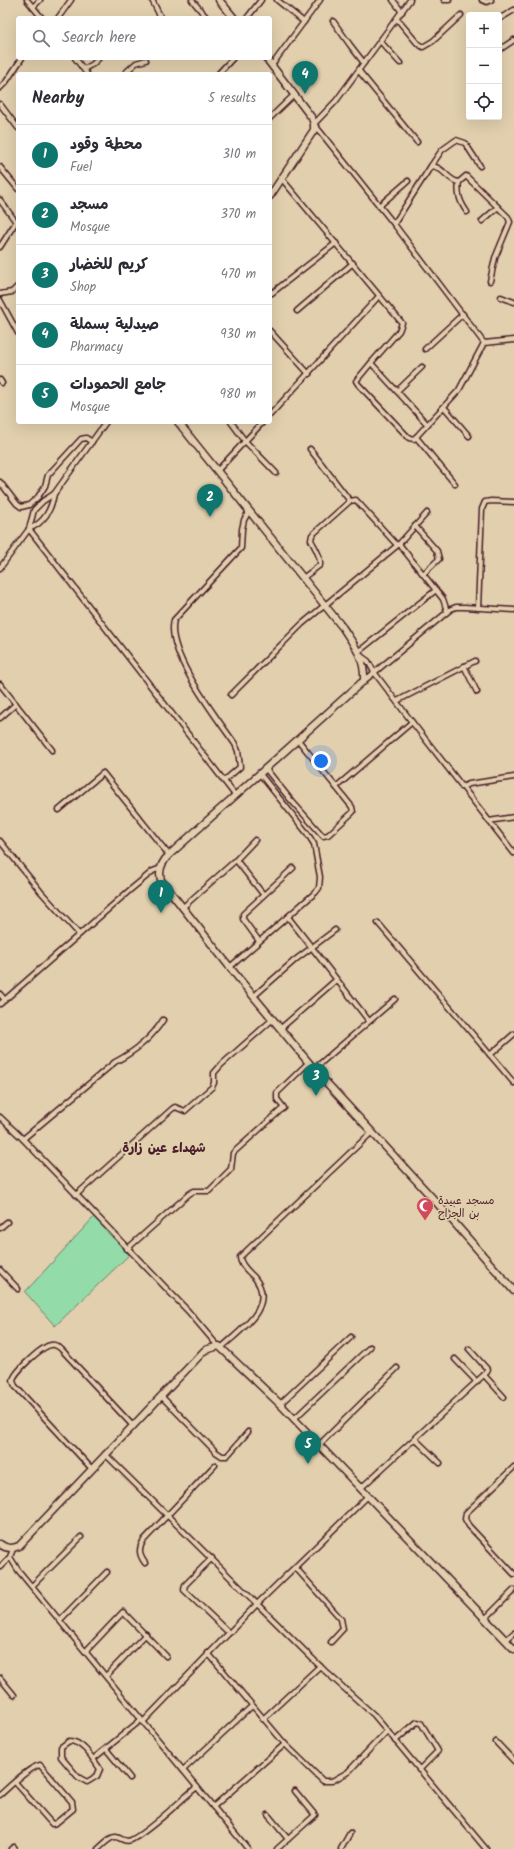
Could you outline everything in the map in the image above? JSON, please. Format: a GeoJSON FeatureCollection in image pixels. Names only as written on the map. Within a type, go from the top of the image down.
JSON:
{"type":"FeatureCollection","features":[{"type":"Feature","properties":{"kind":"street"},"geometry":{"type":"LineString","coordinates":[[27,0],[40,16]]}},
{"type":"Feature","properties":{"kind":"street"},"geometry":{"type":"LineString","coordinates":[[33,7],[40,0]]}},
{"type":"Feature","properties":{"kind":"street"},"geometry":{"type":"LineString","coordinates":[[59,16],[71,0]]}},
{"type":"Feature","properties":{"kind":"street"},"geometry":{"type":"LineString","coordinates":[[152,0],[161,16]]}},
{"type":"Feature","properties":{"kind":"street"},"geometry":{"type":"LineString","coordinates":[[192,0],[205,16]]}},
{"type":"Feature","properties":{"kind":"street"},"geometry":{"type":"LineString","coordinates":[[219,0],[232,16]]}},
{"type":"Feature","properties":{"kind":"street"},"geometry":{"type":"LineString","coordinates":[[249,16],[261,0]]}},
{"type":"Feature","properties":{"kind":"street"},"geometry":{"type":"LineString","coordinates":[[277,0],[304,22]]}},
{"type":"Feature","properties":{"kind":"street"},"geometry":{"type":"LineString","coordinates":[[272,65],[320,0]]}},
{"type":"Feature","properties":{"kind":"street"},"geometry":{"type":"LineString","coordinates":[[393,0],[402,12]]}},
{"type":"Feature","properties":{"kind":"street"},"geometry":{"type":"LineString","coordinates":[[314,124],[328,110],[359,71],[410,0]]}},
{"type":"Feature","properties":{"kind":"street"},"geometry":{"type":"LineString","coordinates":[[444,0],[449,0]]}},
{"type":"Feature","properties":{"kind":"street"},"geometry":{"type":"LineString","coordinates":[[482,0],[487,2],[491,0]]}},
{"type":"Feature","properties":{"kind":"street"},"geometry":{"type":"LineString","coordinates":[[502,17],[514,10]]}},
{"type":"Feature","properties":{"kind":"street"},"geometry":{"type":"LineString","coordinates":[[397,19],[418,44],[423,47],[433,41],[461,15]]}},
{"type":"Feature","properties":{"kind":"street"},"geometry":{"type":"LineString","coordinates":[[334,21],[364,63]]}},
{"type":"Feature","properties":{"kind":"street"},"geometry":{"type":"LineString","coordinates":[[502,48],[514,40]]}},
{"type":"Feature","properties":{"kind":"street"},"geometry":{"type":"LineString","coordinates":[[380,41],[400,62]]}},
{"type":"Feature","properties":{"kind":"street"},"geometry":{"type":"LineString","coordinates":[[0,88],[6,82],[21,60]]}},
{"type":"Feature","properties":{"kind":"street"},"geometry":{"type":"LineString","coordinates":[[77,60],[86,72]]}},
{"type":"Feature","properties":{"kind":"street"},"geometry":{"type":"LineString","coordinates":[[84,69],[97,60]]}},
{"type":"Feature","properties":{"kind":"street"},"geometry":{"type":"LineString","coordinates":[[126,72],[136,63],[146,60]]}},
{"type":"Feature","properties":{"kind":"street"},"geometry":{"type":"LineString","coordinates":[[220,72],[231,60]]}},
{"type":"Feature","properties":{"kind":"street"},"geometry":{"type":"LineString","coordinates":[[268,60],[312,118],[314,124],[314,130],[272,193]]}},
{"type":"Feature","properties":{"kind":"street"},"geometry":{"type":"LineString","coordinates":[[359,71],[417,142]]}},
{"type":"Feature","properties":{"kind":"street"},"geometry":{"type":"LineString","coordinates":[[272,116],[294,95]]}},
{"type":"Feature","properties":{"kind":"street"},"geometry":{"type":"LineString","coordinates":[[0,104],[16,125]]}},
{"type":"Feature","properties":{"kind":"street"},"geometry":{"type":"LineString","coordinates":[[314,124],[394,224],[484,343]]}},
{"type":"Feature","properties":{"kind":"street"},"geometry":{"type":"LineString","coordinates":[[394,224],[442,150],[456,140],[465,143],[480,166]]}},
{"type":"Feature","properties":{"kind":"street"},"geometry":{"type":"LineString","coordinates":[[431,166],[438,167],[454,180],[459,182]]}},
{"type":"Feature","properties":{"kind":"street"},"geometry":{"type":"LineString","coordinates":[[0,167],[16,187]]}},
{"type":"Feature","properties":{"kind":"street"},"geometry":{"type":"LineString","coordinates":[[467,212],[460,201],[458,193],[459,182],[464,177],[468,177],[508,217],[510,222],[495,258],[490,281]]}},
{"type":"Feature","properties":{"kind":"street"},"geometry":{"type":"LineString","coordinates":[[282,180],[336,242],[402,323],[402,326],[356,381],[409,438],[414,439],[459,390],[484,343]]}},
{"type":"Feature","properties":{"kind":"street"},"geometry":{"type":"LineString","coordinates":[[379,206],[408,181]]}},
{"type":"Feature","properties":{"kind":"street"},"geometry":{"type":"LineString","coordinates":[[0,200],[16,222],[0,247]]}},
{"type":"Feature","properties":{"kind":"street"},"geometry":{"type":"LineString","coordinates":[[482,221],[498,207]]}},
{"type":"Feature","properties":{"kind":"street"},"geometry":{"type":"LineString","coordinates":[[272,292],[336,242]]}},
{"type":"Feature","properties":{"kind":"street"},"geometry":{"type":"LineString","coordinates":[[297,311],[353,263]]}},
{"type":"Feature","properties":{"kind":"street"},"geometry":{"type":"LineString","coordinates":[[0,294],[12,292],[16,288]]}},
{"type":"Feature","properties":{"kind":"street"},"geometry":{"type":"LineString","coordinates":[[272,413],[379,296]]}},
{"type":"Feature","properties":{"kind":"street"},"geometry":{"type":"LineString","coordinates":[[501,297],[514,302]]}},
{"type":"Feature","properties":{"kind":"street"},"geometry":{"type":"LineString","coordinates":[[0,300],[16,329]]}},
{"type":"Feature","properties":{"kind":"street"},"geometry":{"type":"LineString","coordinates":[[425,348],[463,314]]}},
{"type":"Feature","properties":{"kind":"street"},"geometry":{"type":"LineString","coordinates":[[272,333],[309,374]]}},
{"type":"Feature","properties":{"kind":"street"},"geometry":{"type":"LineString","coordinates":[[484,343],[514,340]]}},
{"type":"Feature","properties":{"kind":"street"},"geometry":{"type":"LineString","coordinates":[[371,363],[427,424]]}},
{"type":"Feature","properties":{"kind":"street"},"geometry":{"type":"LineString","coordinates":[[397,391],[422,367]]}},
{"type":"Feature","properties":{"kind":"street"},"geometry":{"type":"LineString","coordinates":[[444,407],[469,436]]}},
{"type":"Feature","properties":{"kind":"street"},"geometry":{"type":"LineString","coordinates":[[0,568],[30,529],[34,510],[43,501],[54,494],[105,424]]}},
{"type":"Feature","properties":{"kind":"street"},"geometry":{"type":"LineString","coordinates":[[180,424],[303,578],[360,654],[368,661],[374,672],[412,722],[514,853]]}},
{"type":"Feature","properties":{"kind":"street"},"geometry":{"type":"LineString","coordinates":[[233,424],[246,441],[276,473]]}},
{"type":"Feature","properties":{"kind":"street"},"geometry":{"type":"LineString","coordinates":[[217,471],[261,424]]}},
{"type":"Feature","properties":{"kind":"street"},"geometry":{"type":"LineString","coordinates":[[416,437],[455,484]]}},
{"type":"Feature","properties":{"kind":"street"},"geometry":{"type":"LineString","coordinates":[[0,482],[17,504],[21,507],[29,505],[42,492],[48,475],[81,439],[86,438],[92,442]]}},
{"type":"Feature","properties":{"kind":"street"},"geometry":{"type":"LineString","coordinates":[[310,449],[350,501]]}},
{"type":"Feature","properties":{"kind":"street"},"geometry":{"type":"LineString","coordinates":[[30,529],[37,526],[49,513],[54,494]]}},
{"type":"Feature","properties":{"kind":"street"},"geometry":{"type":"LineString","coordinates":[[303,578],[320,566],[318,553],[311,540],[312,535],[350,501],[356,500],[397,544],[444,599],[447,611]]}},
{"type":"Feature","properties":{"kind":"street"},"geometry":{"type":"LineString","coordinates":[[478,608],[482,510],[486,502],[490,501],[514,502]]}},
{"type":"Feature","properties":{"kind":"street"},"geometry":{"type":"LineString","coordinates":[[224,781],[240,768],[238,751],[235,744],[192,681],[184,666],[176,647],[172,625],[174,620],[194,597],[220,572],[241,548],[244,520],[249,512]]}},
{"type":"Feature","properties":{"kind":"street"},"geometry":{"type":"LineString","coordinates":[[230,695],[274,650],[324,605],[397,544],[427,513]]}},
{"type":"Feature","properties":{"kind":"street"},"geometry":{"type":"LineString","coordinates":[[415,526],[437,551],[439,559],[423,574]]}},
{"type":"Feature","properties":{"kind":"street"},"geometry":{"type":"LineString","coordinates":[[30,529],[235,795]]}},
{"type":"Feature","properties":{"kind":"street"},"geometry":{"type":"LineString","coordinates":[[360,654],[436,590]]}},
{"type":"Feature","properties":{"kind":"street"},"geometry":{"type":"LineString","coordinates":[[514,610],[456,607],[447,611],[374,672],[235,795],[169,855],[160,871],[161,880],[182,908],[280,1029],[514,1291]]}},
{"type":"Feature","properties":{"kind":"street"},"geometry":{"type":"LineString","coordinates":[[360,654],[364,668],[364,681]]}},
{"type":"Feature","properties":{"kind":"street"},"geometry":{"type":"LineString","coordinates":[[397,702],[475,661]]}},
{"type":"Feature","properties":{"kind":"street"},"geometry":{"type":"LineString","coordinates":[[464,666],[477,692]]}},
{"type":"Feature","properties":{"kind":"street"},"geometry":{"type":"LineString","coordinates":[[0,684],[52,750]]}},
{"type":"Feature","properties":{"kind":"street"},"geometry":{"type":"LineString","coordinates":[[0,718],[16,704]]}},
{"type":"Feature","properties":{"kind":"street"},"geometry":{"type":"LineString","coordinates":[[336,787],[412,722]]}},
{"type":"Feature","properties":{"kind":"street"},"geometry":{"type":"LineString","coordinates":[[266,769],[323,836],[328,835],[353,812],[352,807],[298,740]]}},
{"type":"Feature","properties":{"kind":"street"},"geometry":{"type":"LineString","coordinates":[[59,810],[100,774],[106,774],[169,855]]}},
{"type":"Feature","properties":{"kind":"street"},"geometry":{"type":"LineString","coordinates":[[230,967],[319,888],[320,877],[314,844],[260,774]]}},
{"type":"Feature","properties":{"kind":"street"},"geometry":{"type":"LineString","coordinates":[[462,787],[469,784],[514,777]]}},
{"type":"Feature","properties":{"kind":"street"},"geometry":{"type":"LineString","coordinates":[[489,821],[514,817]]}},
{"type":"Feature","properties":{"kind":"street"},"geometry":{"type":"LineString","coordinates":[[182,908],[236,860],[255,840]]}},
{"type":"Feature","properties":{"kind":"street"},"geometry":{"type":"LineString","coordinates":[[0,842],[41,892],[80,934]]}},
{"type":"Feature","properties":{"kind":"street"},"geometry":{"type":"LineString","coordinates":[[236,860],[263,894]]}},
{"type":"Feature","properties":{"kind":"street"},"geometry":{"type":"LineString","coordinates":[[0,1004],[153,871],[161,868]]}},
{"type":"Feature","properties":{"kind":"street"},"geometry":{"type":"LineString","coordinates":[[259,941],[242,917],[243,914],[263,894],[294,868]]}},
{"type":"Feature","properties":{"kind":"street"},"geometry":{"type":"LineString","coordinates":[[288,917],[368,1021]]}},
{"type":"Feature","properties":{"kind":"street"},"geometry":{"type":"LineString","coordinates":[[378,923],[514,1083]]}},
{"type":"Feature","properties":{"kind":"street"},"geometry":{"type":"LineString","coordinates":[[254,996],[311,947],[335,930]]}},
{"type":"Feature","properties":{"kind":"street"},"geometry":{"type":"LineString","coordinates":[[280,1029],[336,980]]}},
{"type":"Feature","properties":{"kind":"street"},"geometry":{"type":"LineString","coordinates":[[0,994],[5,1000]]}},
{"type":"Feature","properties":{"kind":"street"},"geometry":{"type":"LineString","coordinates":[[314,1068],[395,999]]}},
{"type":"Feature","properties":{"kind":"street"},"geometry":{"type":"LineString","coordinates":[[76,1195],[172,1109],[175,1108],[185,1111],[212,1087],[214,1083],[214,1073],[221,1065],[273,1019]]}},
{"type":"Feature","properties":{"kind":"street"},"geometry":{"type":"LineString","coordinates":[[23,1139],[115,1062],[129,1055],[154,1033],[163,1020]]}},
{"type":"Feature","properties":{"kind":"street"},"geometry":{"type":"LineString","coordinates":[[490,1055],[514,1034]]}},
{"type":"Feature","properties":{"kind":"street"},"geometry":{"type":"LineString","coordinates":[[128,1249],[189,1194],[194,1191],[209,1191],[231,1170],[233,1153],[284,1108],[277,1099],[277,1093],[309,1062]]}},
{"type":"Feature","properties":{"kind":"street"},"geometry":{"type":"LineString","coordinates":[[0,1117],[23,1139],[219,1346],[280,1404],[514,1649]]}},
{"type":"Feature","properties":{"kind":"street"},"geometry":{"type":"LineString","coordinates":[[0,1567],[10,1557],[13,1549],[25,1541],[105,1454],[205,1350],[219,1346],[254,1317],[261,1306],[260,1288],[256,1280],[241,1262],[240,1257],[372,1132]]}},
{"type":"Feature","properties":{"kind":"street"},"geometry":{"type":"LineString","coordinates":[[0,1228],[7,1222]]}},
{"type":"Feature","properties":{"kind":"street"},"geometry":{"type":"LineString","coordinates":[[0,1270],[18,1289]]}},
{"type":"Feature","properties":{"kind":"street"},"geometry":{"type":"LineString","coordinates":[[280,1404],[350,1337]]}},
{"type":"Feature","properties":{"kind":"street"},"geometry":{"type":"LineString","coordinates":[[92,1469],[15,1386],[13,1381],[15,1374],[42,1349],[52,1344],[56,1345],[133,1426]]}},
{"type":"Feature","properties":{"kind":"street"},"geometry":{"type":"LineString","coordinates":[[294,1419],[370,1347]]}},
{"type":"Feature","properties":{"kind":"street"},"geometry":{"type":"LineString","coordinates":[[361,1488],[477,1382],[488,1370],[469,1349]]}},
{"type":"Feature","properties":{"kind":"street"},"geometry":{"type":"LineString","coordinates":[[455,1360],[477,1382]]}},
{"type":"Feature","properties":{"kind":"street"},"geometry":{"type":"LineString","coordinates":[[319,1445],[397,1368]]}},
{"type":"Feature","properties":{"kind":"street"},"geometry":{"type":"LineString","coordinates":[[484,1375],[504,1397]]}},
{"type":"Feature","properties":{"kind":"street"},"geometry":{"type":"LineString","coordinates":[[161,1396],[216,1452],[222,1456],[227,1456],[248,1432]]}},
{"type":"Feature","properties":{"kind":"street"},"geometry":{"type":"LineString","coordinates":[[416,1438],[440,1463]]}},
{"type":"Feature","properties":{"kind":"street"},"geometry":{"type":"LineString","coordinates":[[105,1454],[258,1603],[320,1666],[374,1715],[486,1849]]}},
{"type":"Feature","properties":{"kind":"street"},"geometry":{"type":"LineString","coordinates":[[145,1563],[140,1555],[140,1545],[215,1465]]}},
{"type":"Feature","properties":{"kind":"street"},"geometry":{"type":"LineString","coordinates":[[514,1467],[466,1513],[465,1516],[469,1526],[514,1574]]}},
{"type":"Feature","properties":{"kind":"street"},"geometry":{"type":"LineString","coordinates":[[93,1759],[142,1721],[258,1603],[368,1496]]}},
{"type":"Feature","properties":{"kind":"street"},"geometry":{"type":"LineString","coordinates":[[32,1586],[81,1537]]}},
{"type":"Feature","properties":{"kind":"street"},"geometry":{"type":"LineString","coordinates":[[0,1544],[7,1548],[13,1549]]}},
{"type":"Feature","properties":{"kind":"street"},"geometry":{"type":"LineString","coordinates":[[10,1557],[13,1563],[197,1787],[245,1848]]}},
{"type":"Feature","properties":{"kind":"street"},"geometry":{"type":"LineString","coordinates":[[212,1558],[185,1585],[184,1590],[229,1633]]}},
{"type":"Feature","properties":{"kind":"street"},"geometry":{"type":"LineString","coordinates":[[295,1567],[341,1619],[343,1629],[331,1642]]}},
{"type":"Feature","properties":{"kind":"street"},"geometry":{"type":"LineString","coordinates":[[60,1620],[107,1572]]}},
{"type":"Feature","properties":{"kind":"street"},"geometry":{"type":"LineString","coordinates":[[485,1619],[514,1590]]}},
{"type":"Feature","properties":{"kind":"street"},"geometry":{"type":"LineString","coordinates":[[86,1651],[123,1612],[166,1656]]}},
{"type":"Feature","properties":{"kind":"street"},"geometry":{"type":"LineString","coordinates":[[506,1640],[514,1633]]}},
{"type":"Feature","properties":{"kind":"street"},"geometry":{"type":"LineString","coordinates":[[106,1676],[146,1634]]}},
{"type":"Feature","properties":{"kind":"street"},"geometry":{"type":"LineString","coordinates":[[208,1653],[285,1744],[323,1781],[332,1782],[348,1772],[387,1731]]}},
{"type":"Feature","properties":{"kind":"street"},"geometry":{"type":"LineString","coordinates":[[263,1719],[320,1666]]}},
{"type":"Feature","properties":{"kind":"street"},"geometry":{"type":"LineString","coordinates":[[0,1678],[14,1695]]}},
{"type":"Feature","properties":{"kind":"street"},"geometry":{"type":"LineString","coordinates":[[183,1770],[252,1706]]}},
{"type":"Feature","properties":{"kind":"street"},"geometry":{"type":"LineString","coordinates":[[395,1741],[417,1722],[421,1723],[438,1751],[419,1770]]}},
{"type":"Feature","properties":{"kind":"street"},"geometry":{"type":"LineString","coordinates":[[69,1741],[74,1741],[79,1743],[93,1759],[100,1769],[100,1772],[97,1776],[87,1782],[83,1781],[60,1756],[61,1747],[69,1741]]}},
{"type":"Feature","properties":{"kind":"street"},"geometry":{"type":"LineString","coordinates":[[496,1742],[514,1761]]}},
{"type":"Feature","properties":{"kind":"street"},"geometry":{"type":"LineString","coordinates":[[213,1807],[285,1744]]}},
{"type":"Feature","properties":{"kind":"street"},"geometry":{"type":"LineString","coordinates":[[106,1749],[130,1778]]}},
{"type":"Feature","properties":{"kind":"street"},"geometry":{"type":"LineString","coordinates":[[0,1795],[15,1782],[35,1766],[41,1765],[72,1802],[73,1809],[56,1823],[52,1824],[15,1782]]}},
{"type":"Feature","properties":{"kind":"street"},"geometry":{"type":"LineString","coordinates":[[98,1849],[113,1838],[117,1837],[124,1841],[130,1840],[151,1825],[197,1787]]}},
{"type":"Feature","properties":{"kind":"street"},"geometry":{"type":"LineString","coordinates":[[277,1849],[315,1815],[294,1791]]}},
{"type":"Feature","properties":{"kind":"street"},"geometry":{"type":"LineString","coordinates":[[268,1815],[288,1838]]}},
{"type":"Feature","properties":{"kind":"street"},"geometry":{"type":"LineString","coordinates":[[341,1849],[350,1833]]}},
{"type":"Feature","properties":{"kind":"green space"},"geometry":{"type":"Polygon","coordinates":[[[94,1217],[129,1255],[55,1326],[25,1292],[94,1217]]]}},
{"type":"Feature","properties":{"kind":"place","name":"صيدلية بسملة"},"geometry":{"type":"Point","coordinates":[305,94]}},
{"type":"Feature","properties":{"kind":"place","name":"مسجد"},"geometry":{"type":"Point","coordinates":[210,517]}},
{"type":"Feature","properties":{"kind":"place","name":"محطة وقود"},"geometry":{"type":"Point","coordinates":[161,913]}},
{"type":"Feature","properties":{"kind":"place","name":"كريم للخضار"},"geometry":{"type":"Point","coordinates":[316,1096]}},
{"type":"Feature","properties":{"kind":"place","name":"مسجد عبيدة بن الجراح"},"geometry":{"type":"Point","coordinates":[425,1221]}},
{"type":"Feature","properties":{"kind":"place","name":"جامع الحمودات"},"geometry":{"type":"Point","coordinates":[308,1464]}},
{"type":"Feature","properties":{"kind":"district","name":"شهداء عين زارة"},"geometry":{"type":"Point","coordinates":[164,1147]}}]}
